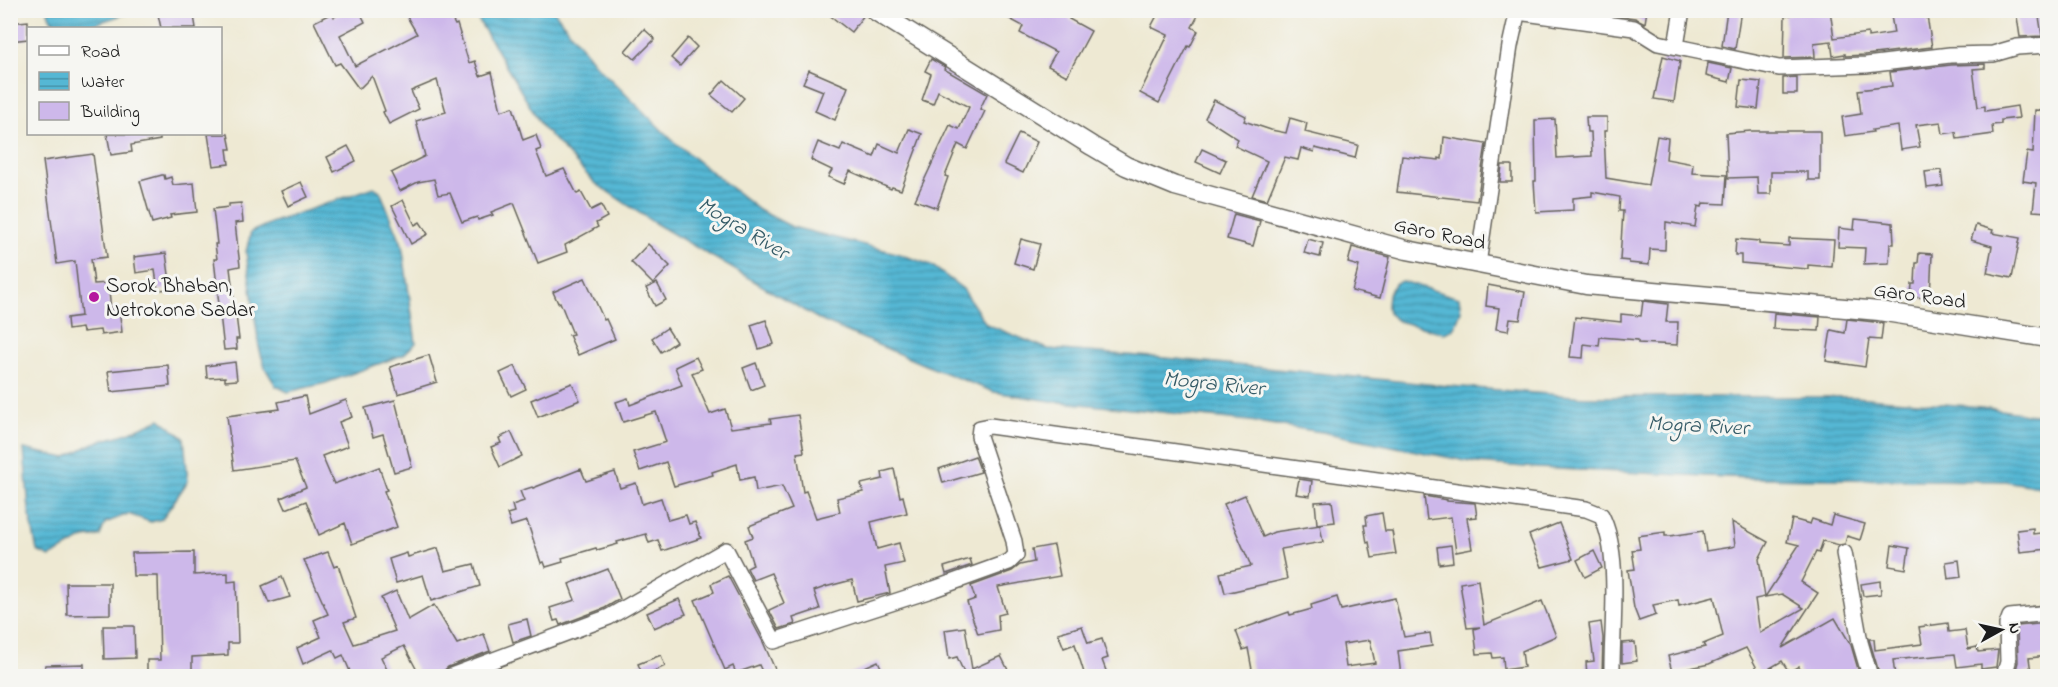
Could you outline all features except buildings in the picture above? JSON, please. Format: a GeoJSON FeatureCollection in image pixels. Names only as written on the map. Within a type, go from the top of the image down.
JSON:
{"type":"FeatureCollection","features":[{"type":"Feature","properties":{"kind":"street","name":"Garo Road"},"geometry":{"type":"LineString","coordinates":[[874,10],[1126,166],[1166,182],[1407,250],[1586,285],[1879,310],[2048,338]]}},
{"type":"Feature","properties":{"kind":"street"},"geometry":{"type":"LineString","coordinates":[[1676,46],[1682,10]]}},
{"type":"Feature","properties":{"kind":"street"},"geometry":{"type":"LineString","coordinates":[[1478,264],[1510,46],[1518,11],[1634,28],[1658,43],[1779,68],[1866,64],[1950,55],[1993,54],[2017,47],[2048,45]]}},
{"type":"Feature","properties":{"kind":"street"},"geometry":{"type":"LineString","coordinates":[[452,676],[609,618],[726,550],[774,641],[1009,562],[1016,555],[1014,541],[979,436],[980,428],[990,426],[1586,509],[1600,515],[1606,527],[1613,568],[1612,676]]}},
{"type":"Feature","properties":{"kind":"street"},"geometry":{"type":"LineString","coordinates":[[1844,553],[1860,642],[1869,676]]}},
{"type":"Feature","properties":{"kind":"street"},"geometry":{"type":"LineString","coordinates":[[2004,676],[2008,662],[2007,625],[2010,617],[2048,613]]}},
{"type":"Feature","properties":{"kind":"water"},"geometry":{"type":"Polygon","coordinates":[[[48,10],[134,11],[99,23],[78,27],[61,26],[53,21],[48,10]]]}},
{"type":"Feature","properties":{"kind":"water","name":"Mogra River"},"geometry":{"type":"Polygon","coordinates":[[[473,11],[554,11],[595,64],[673,141],[759,210],[792,227],[896,253],[931,265],[963,289],[986,324],[1048,349],[1585,397],[1854,397],[1981,407],[2033,415],[2047,414],[2047,488],[2005,481],[1749,478],[1476,463],[1322,432],[1250,421],[1051,401],[994,392],[822,321],[653,222],[595,183],[543,128],[473,11]]]}},
{"type":"Feature","properties":{"kind":"water"},"geometry":{"type":"Polygon","coordinates":[[[374,187],[380,191],[402,244],[416,343],[403,355],[326,383],[288,392],[276,386],[265,368],[259,347],[246,252],[251,232],[374,187]]]}},
{"type":"Feature","properties":{"kind":"water"},"geometry":{"type":"Polygon","coordinates":[[[1402,281],[1459,298],[1461,311],[1454,329],[1444,333],[1398,321],[1388,313],[1388,294],[1396,283],[1402,281]]]}},
{"type":"Feature","properties":{"kind":"water"},"geometry":{"type":"Polygon","coordinates":[[[160,419],[184,438],[188,481],[162,519],[151,522],[128,514],[105,523],[100,536],[84,538],[50,557],[37,551],[29,510],[24,449],[65,458],[94,443],[128,433],[160,419]]]}},
{"type":"Feature","properties":{"kind":"place","name":"Sorok Bhaban, Netrokona Sadar"},"geometry":{"type":"Point","coordinates":[94,297]}}]}
